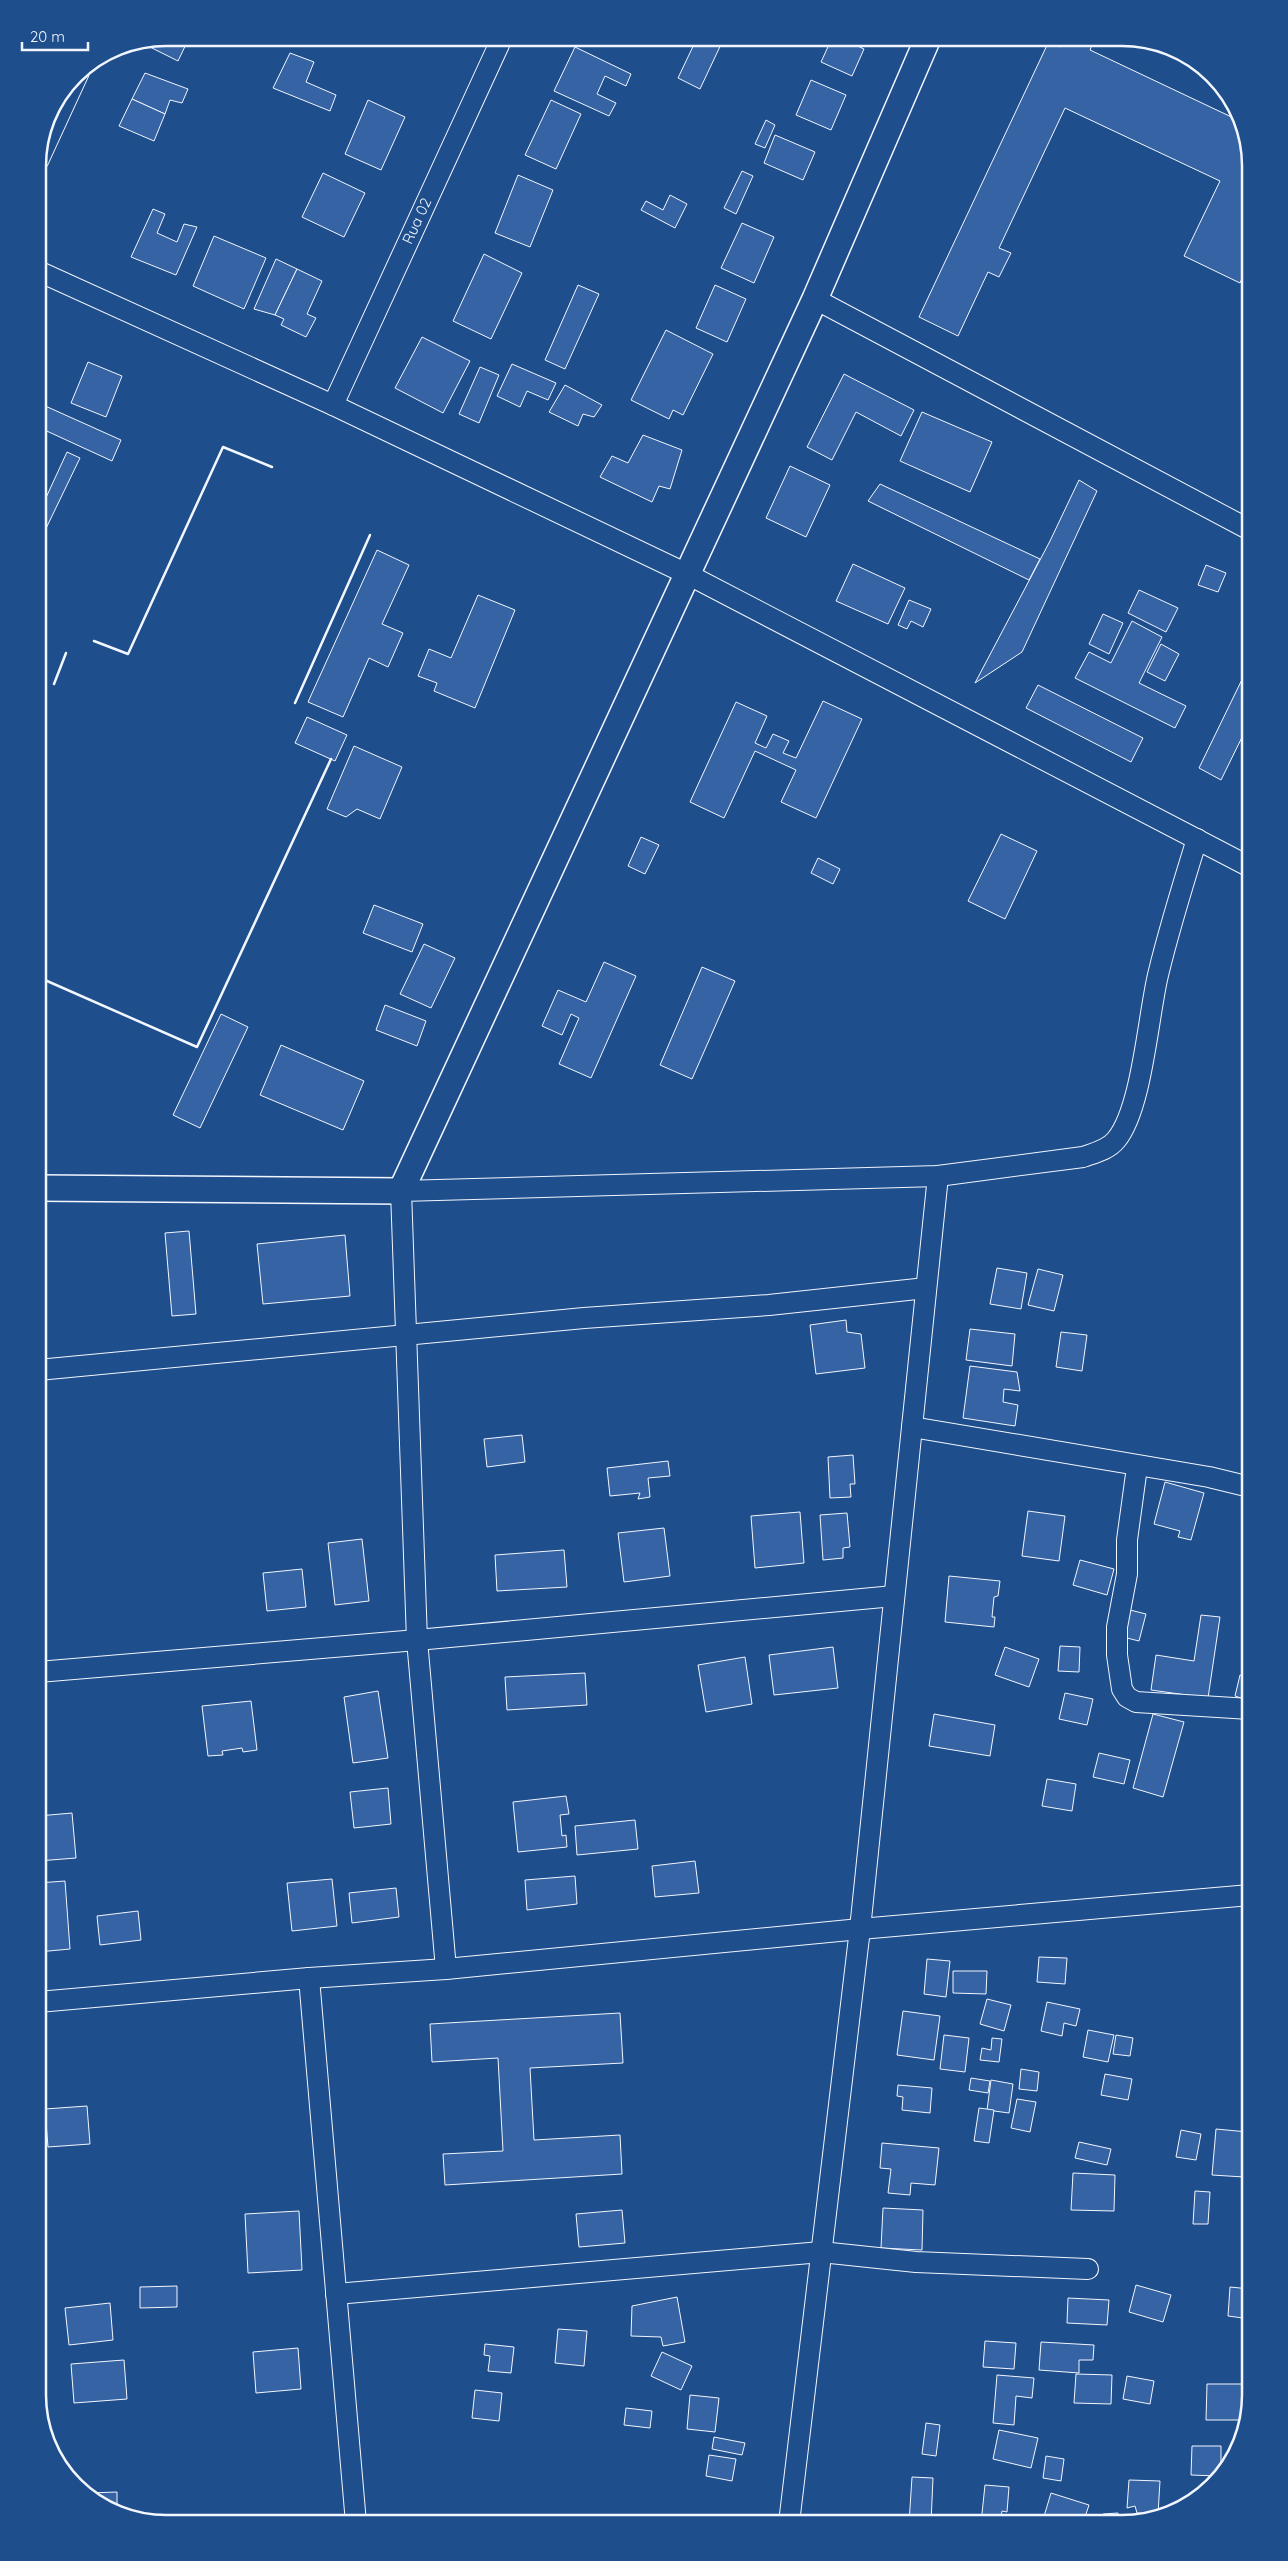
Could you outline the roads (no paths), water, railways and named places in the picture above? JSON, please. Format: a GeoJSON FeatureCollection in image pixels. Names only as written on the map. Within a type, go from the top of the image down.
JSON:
{"type":"FeatureCollection","features":[{"type":"Feature","properties":{"kind":"street","name":"Rua 02"},"geometry":{"type":"LineString","coordinates":[[333,405],[498,46]]}},
{"type":"Feature","properties":{"kind":"street"},"geometry":{"type":"LineString","coordinates":[[446,1969],[418,1640],[401,1191],[815,299],[924,47]]}},
{"type":"Feature","properties":{"kind":"street"},"geometry":{"type":"LineString","coordinates":[[50,135],[66,100]]}},
{"type":"Feature","properties":{"kind":"street"},"geometry":{"type":"LineString","coordinates":[[47,275],[333,405],[687,574],[1242,863]]}},
{"type":"Feature","properties":{"kind":"street"},"geometry":{"type":"LineString","coordinates":[[815,299],[1242,526]]}},
{"type":"Feature","properties":{"kind":"street"},"geometry":{"type":"LineString","coordinates":[[47,1188],[401,1191],[938,1176],[1083,1157],[1104,1149],[1116,1140],[1128,1120],[1136,1098],[1168,933],[1197,839]]}},
{"type":"Feature","properties":{"kind":"street"},"geometry":{"type":"LineString","coordinates":[[790,2515],[860,1929],[938,1176]]}},
{"type":"Feature","properties":{"kind":"street"},"geometry":{"type":"LineString","coordinates":[[46,1369],[584,1318],[769,1305],[926,1288]]}},
{"type":"Feature","properties":{"kind":"street"},"geometry":{"type":"LineString","coordinates":[[912,1427],[1137,1467],[1209,1477],[1242,1485]]}},
{"type":"Feature","properties":{"kind":"street"},"geometry":{"type":"LineString","coordinates":[[1137,1467],[1127,1540],[1128,1574],[1117,1627],[1117,1655],[1122,1689],[1127,1697],[1136,1702],[1242,1709]]}},
{"type":"Feature","properties":{"kind":"street"},"geometry":{"type":"LineString","coordinates":[[46,1671],[418,1640],[894,1596]]}},
{"type":"Feature","properties":{"kind":"street"},"geometry":{"type":"LineString","coordinates":[[46,2001],[309,1978],[446,1969],[860,1929],[1242,1896]]}},
{"type":"Feature","properties":{"kind":"street"},"geometry":{"type":"LineString","coordinates":[[309,1978],[355,2514]]}},
{"type":"Feature","properties":{"kind":"street"},"geometry":{"type":"LineString","coordinates":[[336,2294],[821,2252],[916,2262],[1088,2269]]}}]}
